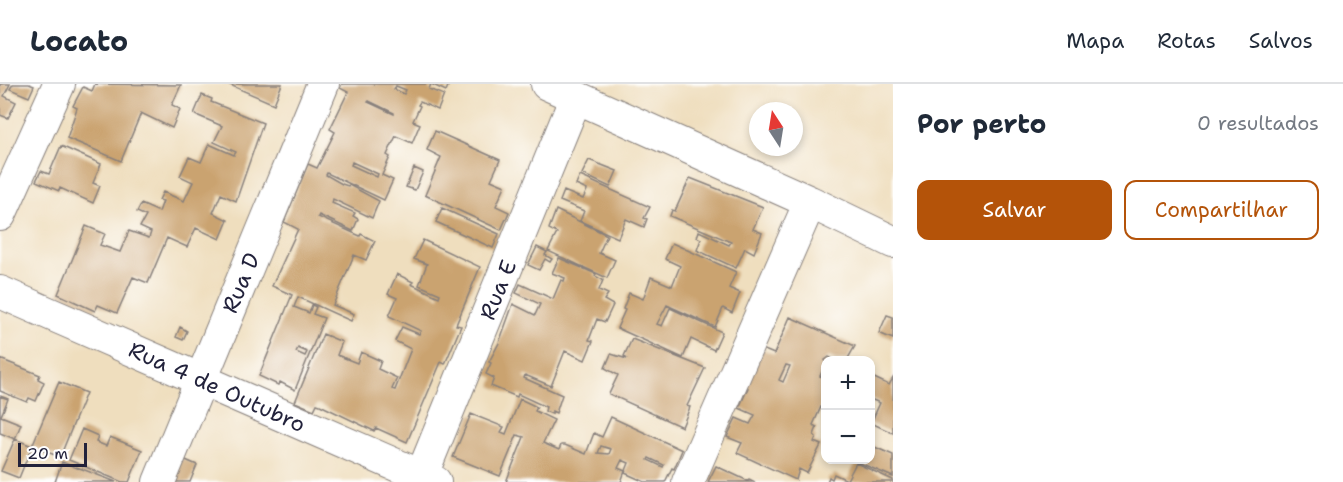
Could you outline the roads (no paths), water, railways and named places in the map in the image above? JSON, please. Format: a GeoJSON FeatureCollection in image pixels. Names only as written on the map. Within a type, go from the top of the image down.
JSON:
{"type":"FeatureCollection","features":[{"type":"Feature","properties":{"kind":"street"},"geometry":{"type":"LineString","coordinates":[[0,214],[59,84]]}},
{"type":"Feature","properties":{"kind":"street","name":"Rua D"},"geometry":{"type":"LineString","coordinates":[[159,482],[323,84]]}},
{"type":"Feature","properties":{"kind":"street"},"geometry":{"type":"LineString","coordinates":[[547,84],[810,202],[893,242]]}},
{"type":"Feature","properties":{"kind":"street","name":"Rua E"},"geometry":{"type":"LineString","coordinates":[[425,480],[576,97]]}},
{"type":"Feature","properties":{"kind":"street"},"geometry":{"type":"LineString","coordinates":[[688,482],[810,202]]}},
{"type":"Feature","properties":{"kind":"street","name":"Rua 4 de Outubro"},"geometry":{"type":"LineString","coordinates":[[0,292],[425,480]]}}]}
